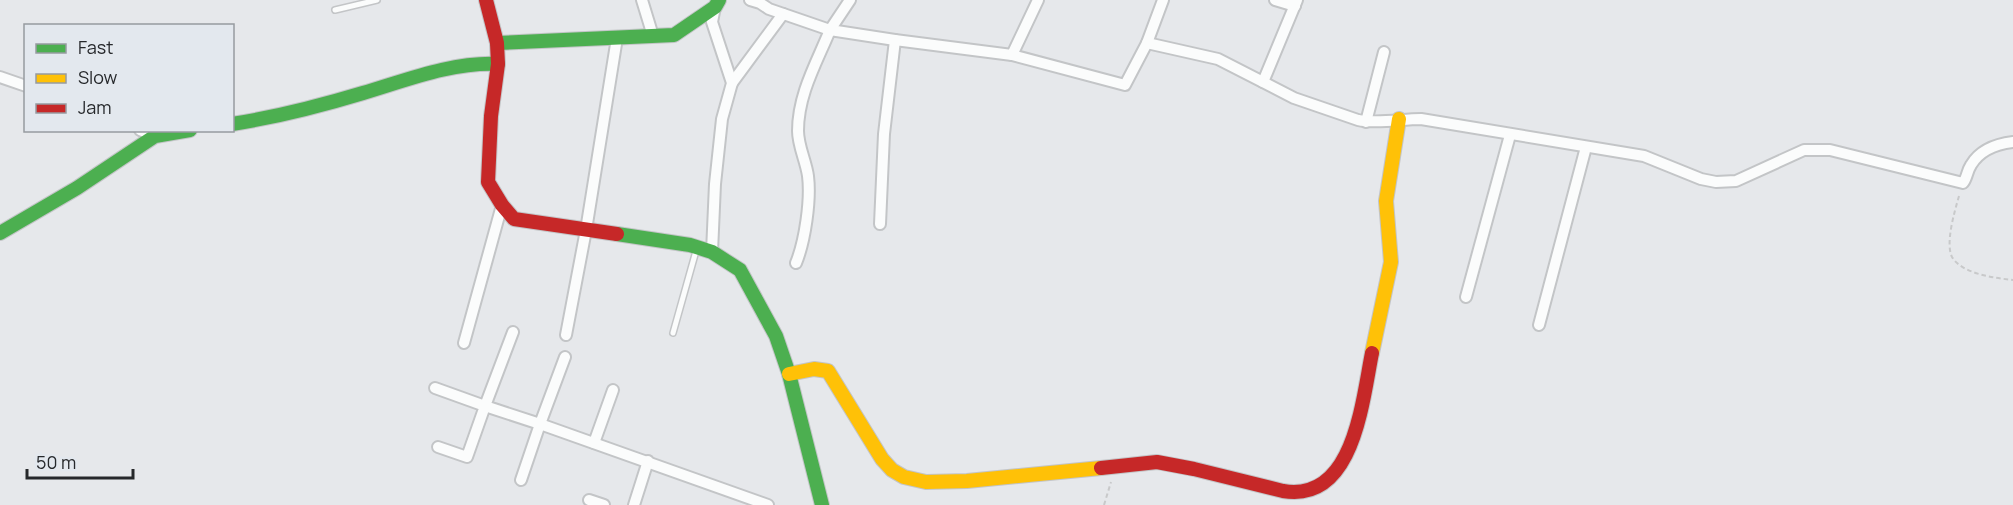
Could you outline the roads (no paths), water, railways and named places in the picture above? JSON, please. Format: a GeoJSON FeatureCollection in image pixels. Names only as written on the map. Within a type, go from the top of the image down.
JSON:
{"type":"FeatureCollection","features":[{"type":"Feature","properties":{"kind":"street"},"geometry":{"type":"LineString","coordinates":[[486,0],[497,43],[498,64],[491,116],[488,182],[502,206],[514,219],[712,252],[740,270],[776,336],[789,374],[822,505]]}},
{"type":"Feature","properties":{"kind":"street"},"geometry":{"type":"LineString","coordinates":[[750,0],[830,30],[1012,55],[1125,85],[1147,43],[1163,0]]}},
{"type":"Feature","properties":{"kind":"street"},"geometry":{"type":"LineString","coordinates":[[796,263],[800,252],[807,202],[808,176],[798,132],[802,99],[830,30],[850,0]]}},
{"type":"Feature","properties":{"kind":"street"},"geometry":{"type":"LineString","coordinates":[[1012,55],[1038,0]]}},
{"type":"Feature","properties":{"kind":"street"},"geometry":{"type":"LineString","coordinates":[[1263,82],[1296,3],[1275,0]]}},
{"type":"Feature","properties":{"kind":"street"},"geometry":{"type":"LineString","coordinates":[[643,1],[652,36]]}},
{"type":"Feature","properties":{"kind":"street"},"geometry":{"type":"LineString","coordinates":[[497,43],[674,35],[717,3]]}},
{"type":"Feature","properties":{"kind":"street"},"geometry":{"type":"LineString","coordinates":[[717,3],[712,22],[732,82]]}},
{"type":"Feature","properties":{"kind":"street"},"geometry":{"type":"LineString","coordinates":[[712,252],[715,184],[722,119],[732,82],[783,14]]}},
{"type":"Feature","properties":{"kind":"street"},"geometry":{"type":"LineString","coordinates":[[566,335],[586,230],[617,38]]}},
{"type":"Feature","properties":{"kind":"street"},"geometry":{"type":"LineString","coordinates":[[880,224],[884,134],[894,40]]}},
{"type":"Feature","properties":{"kind":"street"},"geometry":{"type":"LineString","coordinates":[[1147,43],[1218,59],[1294,98],[1366,122],[1422,119],[1644,156],[1701,179],[1716,182],[1736,181],[1791,155],[1804,150],[1816,149],[1830,150],[1963,183],[1970,166],[1980,154],[1992,147],[2013,142]]}},
{"type":"Feature","properties":{"kind":"street"},"geometry":{"type":"LineString","coordinates":[[1366,122],[1384,52]]}},
{"type":"Feature","properties":{"kind":"street"},"geometry":{"type":"LineString","coordinates":[[234,124],[324,105],[446,68],[473,63],[498,64]]}},
{"type":"Feature","properties":{"kind":"street"},"geometry":{"type":"LineString","coordinates":[[3,78],[24,85]]}},
{"type":"Feature","properties":{"kind":"street"},"geometry":{"type":"LineString","coordinates":[[789,374],[814,368],[828,371],[882,459],[892,470],[916,481],[967,482],[1143,462],[1167,464],[1289,492],[1311,491],[1328,479],[1343,460],[1358,426],[1392,252],[1386,201],[1399,119]]}},
{"type":"Feature","properties":{"kind":"street"},"geometry":{"type":"LineString","coordinates":[[145,132],[155,136]]}},
{"type":"Feature","properties":{"kind":"street"},"geometry":{"type":"LineString","coordinates":[[0,233],[77,188],[155,136],[178,132]]}},
{"type":"Feature","properties":{"kind":"street"},"geometry":{"type":"LineString","coordinates":[[1466,297],[1510,135]]}},
{"type":"Feature","properties":{"kind":"street"},"geometry":{"type":"LineString","coordinates":[[1539,326],[1586,147]]}},
{"type":"Feature","properties":{"kind":"street"},"geometry":{"type":"LineString","coordinates":[[465,344],[502,206]]}},
{"type":"Feature","properties":{"kind":"street"},"geometry":{"type":"LineString","coordinates":[[438,447],[467,457],[513,332]]}},
{"type":"Feature","properties":{"kind":"street"},"geometry":{"type":"LineString","coordinates":[[521,480],[565,357]]}},
{"type":"Feature","properties":{"kind":"street"},"geometry":{"type":"LineString","coordinates":[[435,388],[768,505]]}},
{"type":"Feature","properties":{"kind":"street"},"geometry":{"type":"LineString","coordinates":[[594,443],[614,390]]}},
{"type":"Feature","properties":{"kind":"street"},"geometry":{"type":"LineString","coordinates":[[633,505],[648,461]]}},
{"type":"Feature","properties":{"kind":"street"},"geometry":{"type":"LineString","coordinates":[[589,500],[604,505]]}},
{"type":"Feature","properties":{"kind":"lane"},"geometry":{"type":"LineString","coordinates":[[335,10],[377,0]]}},
{"type":"Feature","properties":{"kind":"lane"},"geometry":{"type":"LineString","coordinates":[[673,333],[697,248]]}}]}
